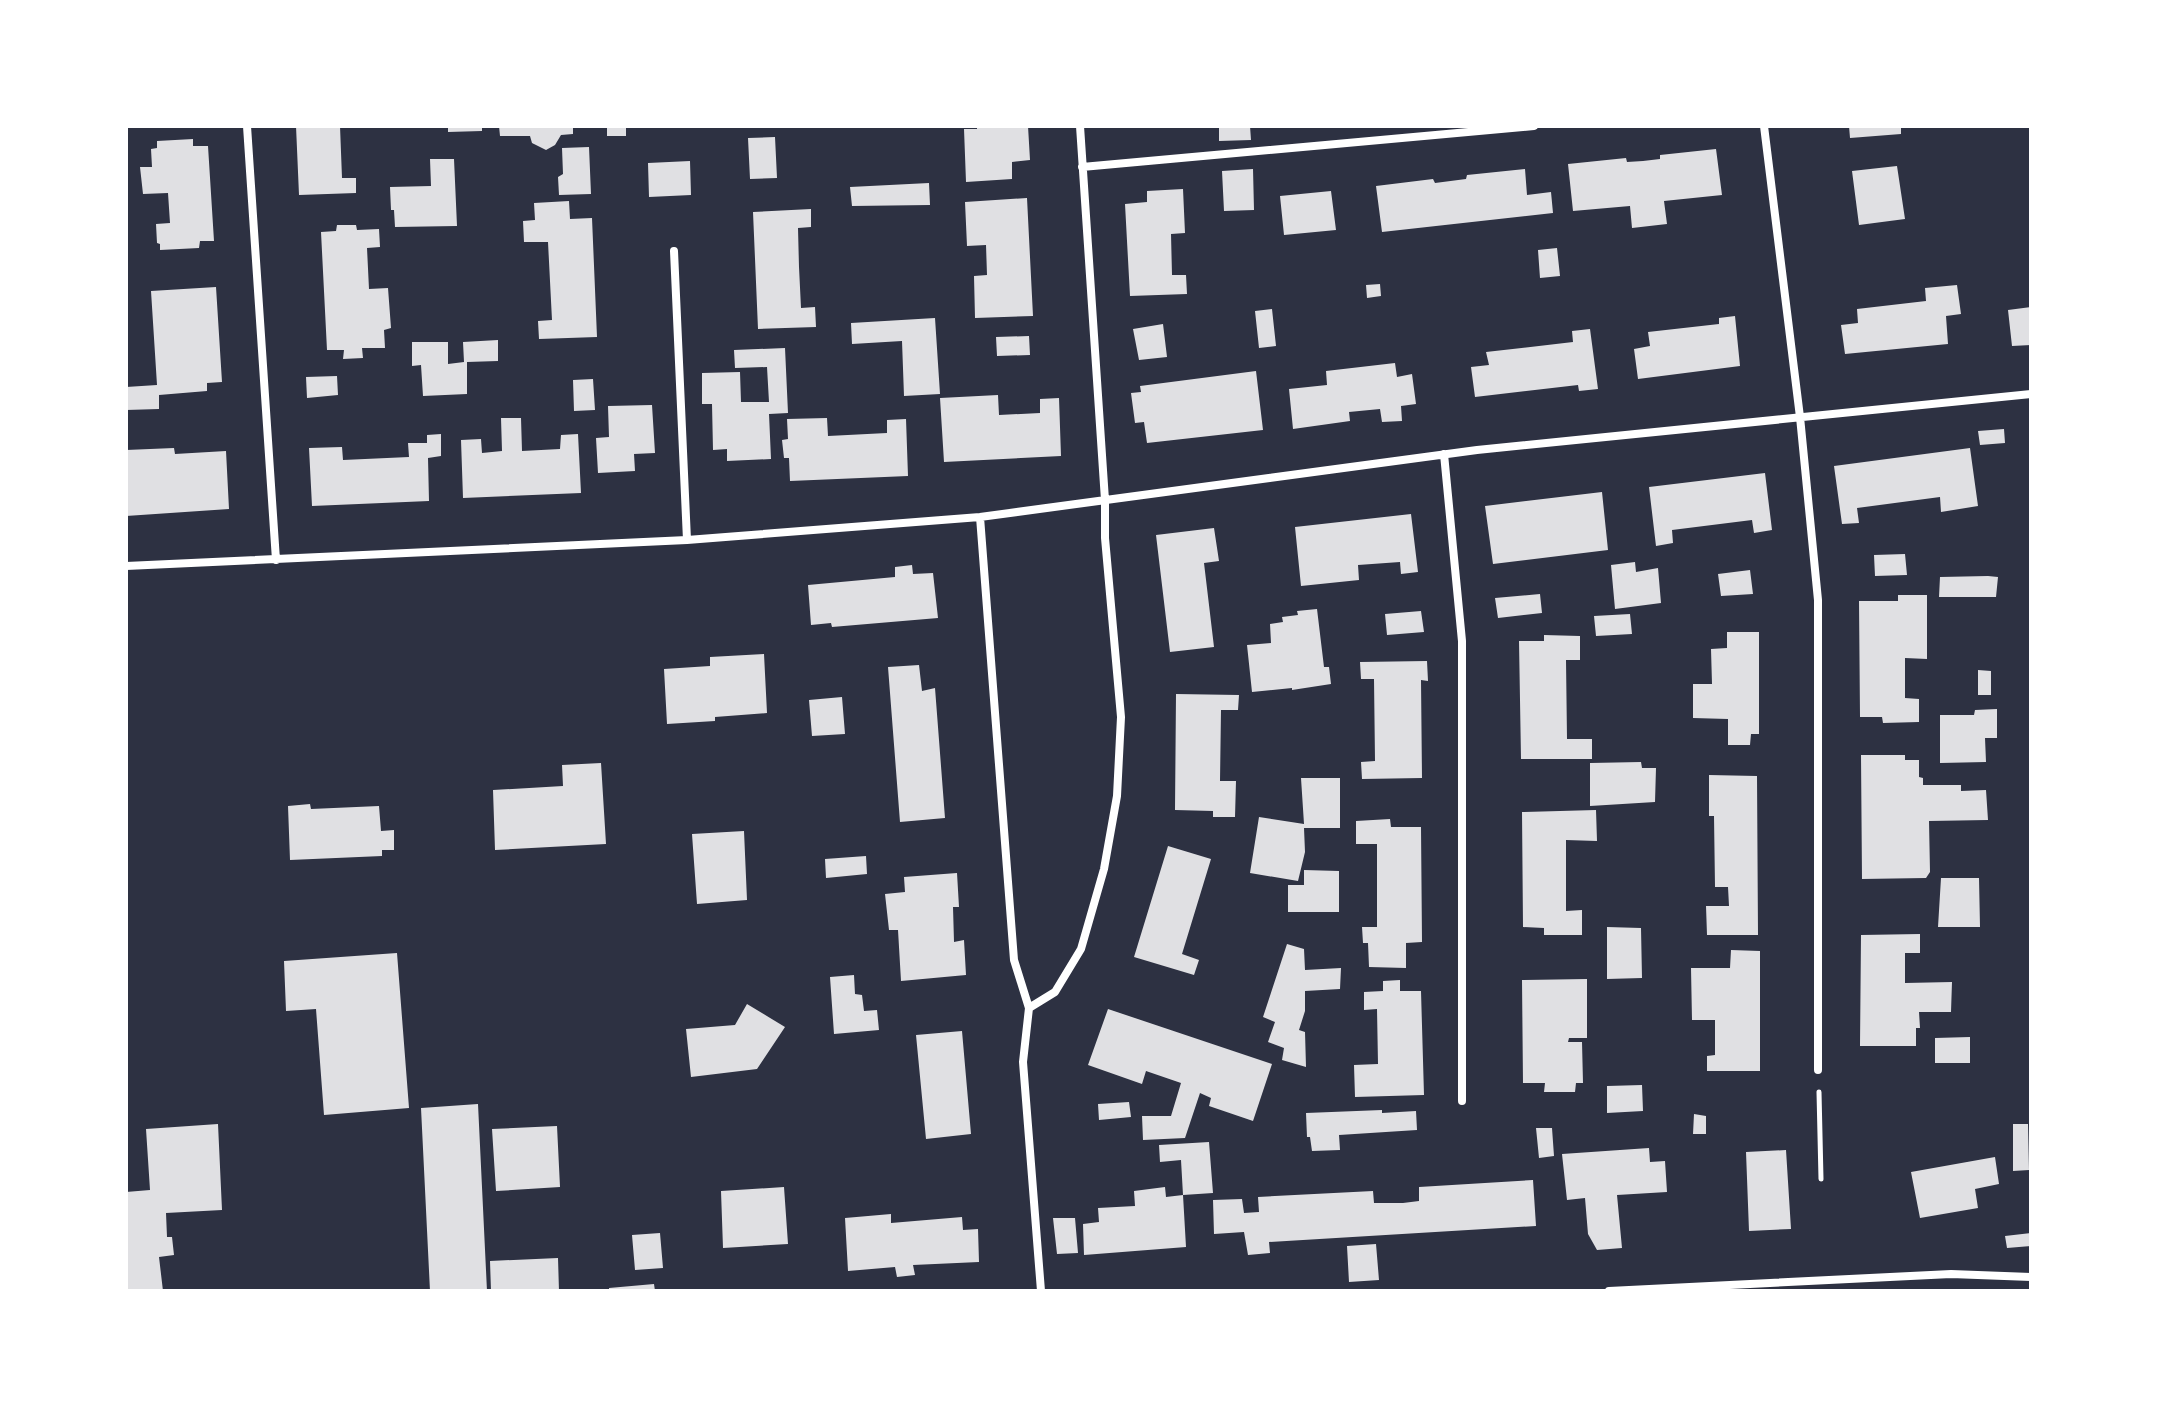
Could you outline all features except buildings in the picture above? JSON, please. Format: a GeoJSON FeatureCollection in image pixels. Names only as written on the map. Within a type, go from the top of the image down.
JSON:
{"type":"FeatureCollection","features":[{"type":"Feature","properties":{"kind":"street"},"geometry":{"type":"LineString","coordinates":[[247,126],[276,560]]}},
{"type":"Feature","properties":{"kind":"street"},"geometry":{"type":"LineString","coordinates":[[1029,1008],[1055,992],[1081,949],[1104,869],[1117,796],[1121,717],[1105,538],[1080,126]]}},
{"type":"Feature","properties":{"kind":"street"},"geometry":{"type":"LineString","coordinates":[[1082,167],[1471,129],[1534,126]]}},
{"type":"Feature","properties":{"kind":"street"},"geometry":{"type":"LineString","coordinates":[[1764,126],[1800,417],[1818,600],[1818,1070]]}},
{"type":"Feature","properties":{"kind":"street"},"geometry":{"type":"LineString","coordinates":[[674,251],[687,540]]}},
{"type":"Feature","properties":{"kind":"street"},"geometry":{"type":"LineString","coordinates":[[126,566],[687,540],[980,517],[1444,454],[2031,394]]}},
{"type":"Feature","properties":{"kind":"street"},"geometry":{"type":"LineString","coordinates":[[1444,454],[1462,641],[1462,1101]]}},
{"type":"Feature","properties":{"kind":"street"},"geometry":{"type":"LineString","coordinates":[[980,517],[1014,960],[1029,1008],[1023,1062],[1041,1291]]}},
{"type":"Feature","properties":{"kind":"street"},"geometry":{"type":"LineString","coordinates":[[1609,1291],[1951,1274],[2031,1277]]}},
{"type":"Feature","properties":{"kind":"path"},"geometry":{"type":"LineString","coordinates":[[1818,1070],[1821,1179]]}}]}
